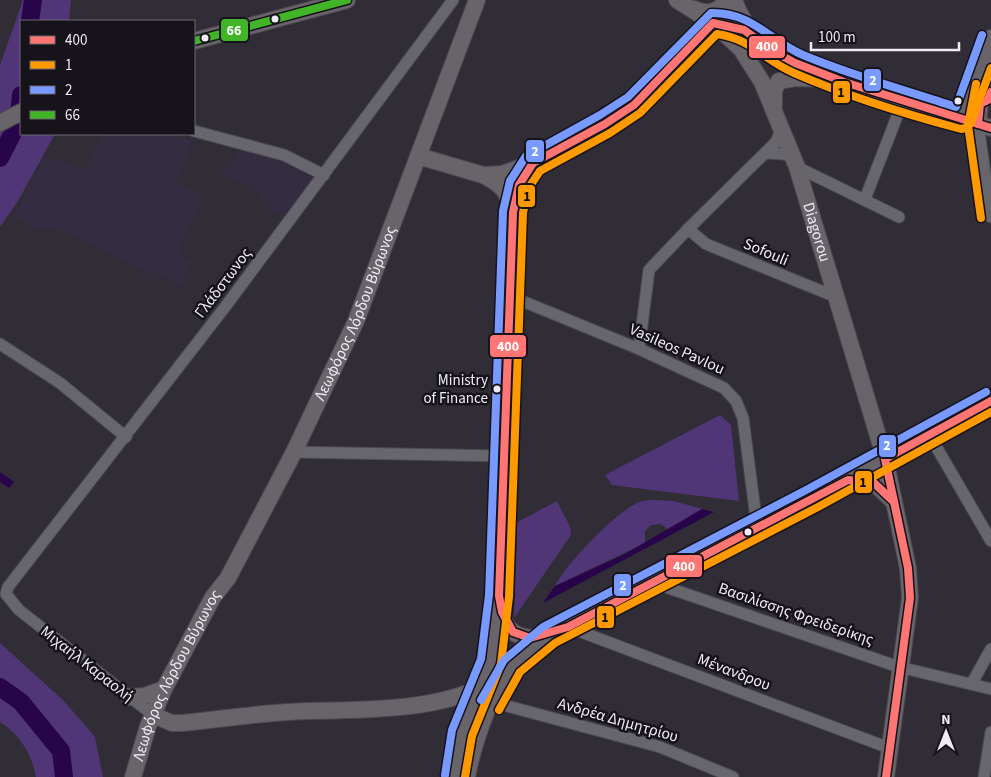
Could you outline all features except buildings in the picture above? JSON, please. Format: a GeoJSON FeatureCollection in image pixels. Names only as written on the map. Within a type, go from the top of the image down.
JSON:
{"type":"FeatureCollection","features":[{"type":"Feature","properties":{"kind":"main road"},"geometry":{"type":"LineString","coordinates":[[195,41],[347,0]]}},
{"type":"Feature","properties":{"kind":"main road","name":"Λεωφόρος Λόρδου Βύρωνος"},"geometry":{"type":"LineString","coordinates":[[463,39],[470,0]]}},
{"type":"Feature","properties":{"kind":"main road","name":"Λεωφόρος Λόρδου Βύρωνος"},"geometry":{"type":"LineString","coordinates":[[142,777],[164,689],[213,597],[228,578],[294,452],[356,321],[477,0]]}},
{"type":"Feature","properties":{"kind":"main road"},"geometry":{"type":"LineString","coordinates":[[677,0],[713,23],[740,28],[758,38]]}},
{"type":"Feature","properties":{"kind":"main road"},"geometry":{"type":"LineString","coordinates":[[692,9],[700,12],[712,12],[723,5],[726,0]]}},
{"type":"Feature","properties":{"kind":"main road"},"geometry":{"type":"LineString","coordinates":[[734,0],[746,24],[758,38],[773,51],[796,63],[844,82],[984,126]]}},
{"type":"Feature","properties":{"kind":"main road"},"geometry":{"type":"LineString","coordinates":[[483,175],[502,174],[533,163],[605,124],[634,105],[713,23]]}},
{"type":"Feature","properties":{"kind":"main road","name":"Diagorou"},"geometry":{"type":"LineString","coordinates":[[713,23],[741,49],[762,82],[795,162],[885,459],[909,584],[908,613],[899,667],[886,777]]}},
{"type":"Feature","properties":{"kind":"main road"},"geometry":{"type":"LineString","coordinates":[[962,118],[991,38]]}},
{"type":"Feature","properties":{"kind":"main road"},"geometry":{"type":"LineString","coordinates":[[984,126],[980,104],[991,72]]}},
{"type":"Feature","properties":{"kind":"main road"},"geometry":{"type":"LineString","coordinates":[[774,111],[774,90],[779,81],[783,79],[813,78],[844,82]]}},
{"type":"Feature","properties":{"kind":"main road"},"geometry":{"type":"LineString","coordinates":[[0,123],[20,113]]}},
{"type":"Feature","properties":{"kind":"main road"},"geometry":{"type":"LineString","coordinates":[[418,156],[483,175],[504,188],[509,197],[513,212]]}},
{"type":"Feature","properties":{"kind":"main road"},"geometry":{"type":"LineString","coordinates":[[454,777],[464,728],[484,681],[493,649],[499,596],[513,212],[519,185],[533,163]]}},
{"type":"Feature","properties":{"kind":"main road"},"geometry":{"type":"LineString","coordinates":[[309,711],[484,681],[519,651],[654,583],[757,526],[930,436],[991,401]]}},
{"type":"Feature","properties":{"kind":"main road"},"geometry":{"type":"LineString","coordinates":[[848,480],[873,482],[894,502]]}},
{"type":"Feature","properties":{"kind":"main road","name":"Λεωφόρος Λόρδου Βύρωνος"},"geometry":{"type":"LineString","coordinates":[[133,777],[156,717],[221,601],[228,578]]}},
{"type":"Feature","properties":{"kind":"main road"},"geometry":{"type":"LineString","coordinates":[[499,596],[502,616],[513,634],[526,638],[544,639]]}},
{"type":"Feature","properties":{"kind":"main road"},"geometry":{"type":"LineString","coordinates":[[156,717],[182,723],[256,714],[370,710],[448,698],[512,666],[544,639]]}},
{"type":"Feature","properties":{"kind":"main road"},"geometry":{"type":"LineString","coordinates":[[467,777],[476,741],[492,702],[512,666]]}},
{"type":"Feature","properties":{"kind":"main road"},"geometry":{"type":"LineString","coordinates":[[129,697],[144,696],[164,689]]}},
{"type":"Feature","properties":{"kind":"main road"},"geometry":{"type":"LineString","coordinates":[[448,698],[459,708],[464,728]]}},
{"type":"Feature","properties":{"kind":"main road"},"geometry":{"type":"LineString","coordinates":[[464,728],[480,705],[487,701],[492,702]]}},
{"type":"Feature","properties":{"kind":"street","name":"Γλάδστωνος"},"geometry":{"type":"LineString","coordinates":[[12,581],[126,437],[324,175],[453,0]]}},
{"type":"Feature","properties":{"kind":"street"},"geometry":{"type":"LineString","coordinates":[[865,199],[903,101]]}},
{"type":"Feature","properties":{"kind":"street"},"geometry":{"type":"LineString","coordinates":[[984,126],[991,217]]}},
{"type":"Feature","properties":{"kind":"street"},"geometry":{"type":"LineString","coordinates":[[638,349],[650,270],[688,229],[765,154],[776,142],[781,130]]}},
{"type":"Feature","properties":{"kind":"street"},"geometry":{"type":"LineString","coordinates":[[195,131],[284,155],[324,175]]}},
{"type":"Feature","properties":{"kind":"street"},"geometry":{"type":"LineString","coordinates":[[765,154],[776,153],[899,217]]}},
{"type":"Feature","properties":{"kind":"street","name":"Sofouli"},"geometry":{"type":"LineString","coordinates":[[688,229],[706,244],[836,298]]}},
{"type":"Feature","properties":{"kind":"street","name":"Vasileos Pavlou"},"geometry":{"type":"LineString","coordinates":[[510,296],[638,349],[724,388],[736,401],[743,418],[757,526]]}},
{"type":"Feature","properties":{"kind":"street"},"geometry":{"type":"LineString","coordinates":[[0,344],[60,383],[126,437]]}},
{"type":"Feature","properties":{"kind":"street"},"geometry":{"type":"LineString","coordinates":[[930,436],[991,541]]}},
{"type":"Feature","properties":{"kind":"street"},"geometry":{"type":"LineString","coordinates":[[294,452],[505,456]]}},
{"type":"Feature","properties":{"kind":"street","name":"Μιχαήλ Καραολή"},"geometry":{"type":"LineString","coordinates":[[12,581],[6,594],[19,610],[156,717]]}},
{"type":"Feature","properties":{"kind":"street","name":"Βασιλίσσης Φρειδερίκης"},"geometry":{"type":"LineString","coordinates":[[654,583],[899,667],[991,689]]}},
{"type":"Feature","properties":{"kind":"street","name":"Μένανδρου"},"geometry":{"type":"LineString","coordinates":[[568,627],[889,748]]}},
{"type":"Feature","properties":{"kind":"street"},"geometry":{"type":"LineString","coordinates":[[972,683],[991,649]]}},
{"type":"Feature","properties":{"kind":"street","name":"Ανδρέα Δημητρίου"},"geometry":{"type":"LineString","coordinates":[[492,702],[660,747],[733,777]]}},
{"type":"Feature","properties":{"kind":"street"},"geometry":{"type":"LineString","coordinates":[[984,777],[991,732]]}},
{"type":"Feature","properties":{"kind":"shaded area"},"geometry":{"type":"Polygon","coordinates":[[[23,0],[71,0],[69,20],[20,20],[20,135],[54,135],[18,201],[0,227],[0,65],[23,0]]]}},
{"type":"Feature","properties":{"kind":"shaded area"},"geometry":{"type":"Polygon","coordinates":[[[103,135],[174,135],[193,141],[175,181],[203,197],[177,253],[192,261],[181,286],[63,231],[32,228],[14,216],[46,156],[85,171],[103,135]]]}},
{"type":"Feature","properties":{"kind":"shaded area"},"geometry":{"type":"Polygon","coordinates":[[[239,149],[292,162],[313,180],[282,219],[248,186],[223,175],[239,149]]]}},
{"type":"Feature","properties":{"kind":"shaded area"},"geometry":{"type":"Polygon","coordinates":[[[720,415],[731,425],[739,501],[612,485],[605,475],[720,415]]]}},
{"type":"Feature","properties":{"kind":"shaded area"},"geometry":{"type":"Polygon","coordinates":[[[0,472],[14,482],[9,488],[0,482],[0,472]]]}},
{"type":"Feature","properties":{"kind":"shaded area"},"geometry":{"type":"Polygon","coordinates":[[[557,501],[570,527],[571,535],[514,618],[516,523],[557,501]]]}},
{"type":"Feature","properties":{"kind":"shaded area"},"geometry":{"type":"Polygon","coordinates":[[[674,501],[702,509],[669,530],[661,524],[651,525],[645,531],[645,543],[555,586],[569,565],[616,517],[639,502],[674,501]]]}},
{"type":"Feature","properties":{"kind":"shaded area"},"geometry":{"type":"Polygon","coordinates":[[[702,509],[714,512],[543,603],[555,586],[625,554],[702,509]]]}},
{"type":"Feature","properties":{"kind":"shaded area"},"geometry":{"type":"Polygon","coordinates":[[[0,643],[64,701],[95,737],[103,777],[36,777],[32,761],[24,746],[14,733],[0,722],[0,643]]]}},
{"type":"Feature","properties":{"kind":"waterway"},"geometry":{"type":"LineString","coordinates":[[30,20],[33,0]]}},
{"type":"Feature","properties":{"kind":"waterway"},"geometry":{"type":"LineString","coordinates":[[0,158],[18,123],[20,104]]}},
{"type":"Feature","properties":{"kind":"waterway"},"geometry":{"type":"LineString","coordinates":[[0,687],[21,702],[61,751],[64,777]]}},
{"type":"Feature","properties":{"kind":"transit line","name":"66"},"geometry":{"type":"LineString","coordinates":[[195,41],[347,0]]}},
{"type":"Feature","properties":{"kind":"transit line","name":"2"},"geometry":{"type":"LineString","coordinates":[[445,775],[452,730],[481,659],[489,595],[503,211],[510,181],[526,156],[600,115],[628,97],[711,13],[738,17],[760,28],[791,49],[822,63],[956,107],[982,35]]}},
{"type":"Feature","properties":{"kind":"transit line","name":"400"},"geometry":{"type":"LineString","coordinates":[[894,502],[873,482],[848,480],[568,627],[530,638],[513,632],[502,612],[499,596],[513,212],[519,185],[533,163],[605,124],[634,105],[713,23],[744,30],[773,51],[795,63],[844,82],[991,128]]}},
{"type":"Feature","properties":{"kind":"transit line","name":"1"},"geometry":{"type":"LineString","coordinates":[[465,777],[472,736],[501,664],[509,597],[523,213],[528,189],[540,171],[610,133],[640,113],[717,34],[739,40],[783,68],[814,81],[876,104],[961,129],[966,128],[971,123],[991,68]]}},
{"type":"Feature","properties":{"kind":"transit line","name":"1"},"geometry":{"type":"LineString","coordinates":[[976,84],[968,125],[981,218]]}},
{"type":"Feature","properties":{"kind":"transit line","name":"400"},"geometry":{"type":"LineString","coordinates":[[978,124],[980,104],[988,100],[991,92]]}},
{"type":"Feature","properties":{"kind":"transit line","name":"2"},"geometry":{"type":"LineString","coordinates":[[481,700],[504,660],[543,627],[808,489],[986,392]]}},
{"type":"Feature","properties":{"kind":"transit line","name":"400"},"geometry":{"type":"LineString","coordinates":[[886,777],[910,598],[908,568],[885,459],[991,401]]}},
{"type":"Feature","properties":{"kind":"transit line","name":"1"},"geometry":{"type":"LineString","coordinates":[[499,710],[520,672],[555,643],[818,507],[991,412]]}},
{"type":"Feature","properties":{"kind":"place","name":"Ministry of Finance"},"geometry":{"type":"Point","coordinates":[497,389]}}]}
